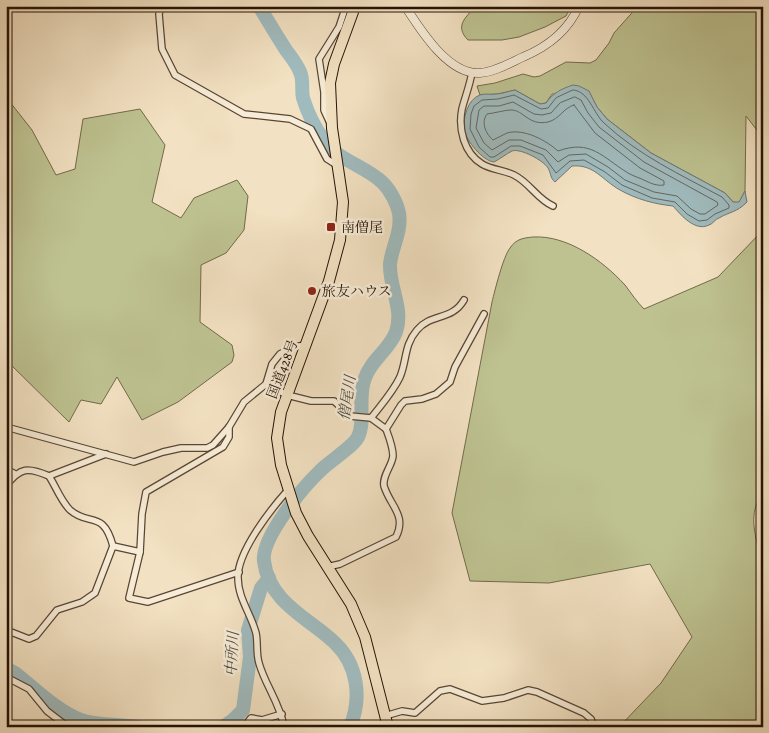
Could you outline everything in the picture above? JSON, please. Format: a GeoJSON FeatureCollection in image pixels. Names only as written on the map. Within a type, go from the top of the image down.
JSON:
{"type":"FeatureCollection","features":[{"type":"Feature","properties":{"kind":"highway","name":"国道428号"},"geometry":{"type":"LineString","coordinates":[[354,6],[334,64],[330,83],[332,128],[344,202],[340,240],[330,281],[281,412],[277,438],[281,465],[296,513],[350,604],[365,637],[388,727]]}},
{"type":"Feature","properties":{"kind":"street"},"geometry":{"type":"LineString","coordinates":[[161,6],[159,14],[162,49],[175,75],[244,114],[290,119],[311,129],[327,159],[338,164]]}},
{"type":"Feature","properties":{"kind":"street"},"geometry":{"type":"LineString","coordinates":[[332,128],[324,110],[324,92],[319,59],[339,27],[346,6]]}},
{"type":"Feature","properties":{"kind":"street"},"geometry":{"type":"LineString","coordinates":[[405,6],[436,49],[454,64],[478,73],[487,72],[538,51],[559,35],[569,24],[579,6]]}},
{"type":"Feature","properties":{"kind":"street"},"geometry":{"type":"LineString","coordinates":[[472,72],[469,89],[462,109],[461,124],[462,136],[473,157],[492,168],[514,175],[522,180],[541,199],[553,206]]}},
{"type":"Feature","properties":{"kind":"street"},"geometry":{"type":"LineString","coordinates":[[371,418],[399,378],[403,368],[406,347],[417,330],[425,322],[454,312],[464,300]]}},
{"type":"Feature","properties":{"kind":"street"},"geometry":{"type":"LineString","coordinates":[[386,429],[404,401],[422,400],[436,394],[450,382],[455,367],[484,314]]}},
{"type":"Feature","properties":{"kind":"street"},"geometry":{"type":"LineString","coordinates":[[6,427],[134,462],[182,448],[206,448],[213,445],[229,427],[244,402],[266,384],[272,364],[280,354],[293,347],[306,345]]}},
{"type":"Feature","properties":{"kind":"street"},"geometry":{"type":"LineString","coordinates":[[266,384],[287,395],[311,400],[334,401],[350,416],[371,418],[386,429],[393,456],[384,480],[384,486],[399,517],[401,524],[399,531],[396,537],[390,541],[340,564],[327,567]]}},
{"type":"Feature","properties":{"kind":"street"},"geometry":{"type":"LineString","coordinates":[[229,427],[229,437],[223,447],[146,492],[142,514],[140,552],[129,598],[148,602],[239,572]]}},
{"type":"Feature","properties":{"kind":"street"},"geometry":{"type":"LineString","coordinates":[[49,476],[106,454]]}},
{"type":"Feature","properties":{"kind":"street"},"geometry":{"type":"LineString","coordinates":[[6,469],[15,474]]}},
{"type":"Feature","properties":{"kind":"street"},"geometry":{"type":"LineString","coordinates":[[6,486],[15,474],[26,470],[36,470],[49,476],[65,504],[83,518],[99,521],[104,526],[113,546],[94,593],[82,602],[57,610],[36,636],[29,639],[6,630]]}},
{"type":"Feature","properties":{"kind":"street"},"geometry":{"type":"LineString","coordinates":[[284,727],[282,714],[258,663],[256,632],[242,599],[238,578],[241,561],[251,542],[271,510],[288,490]]}},
{"type":"Feature","properties":{"kind":"street"},"geometry":{"type":"LineString","coordinates":[[113,546],[140,552]]}},
{"type":"Feature","properties":{"kind":"street"},"geometry":{"type":"LineString","coordinates":[[6,677],[29,689],[47,711],[64,724],[74,727]]}},
{"type":"Feature","properties":{"kind":"street"},"geometry":{"type":"LineString","coordinates":[[386,716],[402,711],[415,713],[440,691],[450,690],[482,701],[504,698],[528,690],[537,692],[584,713],[591,719],[594,727]]}},
{"type":"Feature","properties":{"kind":"street"},"geometry":{"type":"LineString","coordinates":[[244,727],[251,718],[262,720],[282,714]]}},
{"type":"Feature","properties":{"kind":"green space"},"geometry":{"type":"Polygon","coordinates":[[[476,6],[571,6],[566,16],[519,37],[502,40],[468,40],[464,35],[462,26],[465,18],[476,6]]]}},
{"type":"Feature","properties":{"kind":"green space"},"geometry":{"type":"Polygon","coordinates":[[[638,6],[763,6],[763,138],[746,116],[745,191],[739,203],[733,202],[725,193],[651,153],[607,119],[597,107],[589,92],[552,94],[546,103],[540,104],[515,90],[498,94],[480,95],[477,86],[495,83],[523,74],[534,77],[540,76],[566,62],[590,63],[596,60],[614,33],[638,6]]]}},
{"type":"Feature","properties":{"kind":"green space"},"geometry":{"type":"Polygon","coordinates":[[[6,97],[32,130],[56,175],[75,169],[83,119],[140,109],[165,145],[152,202],[181,218],[194,198],[237,180],[248,196],[244,230],[226,253],[201,265],[200,322],[232,345],[234,355],[232,362],[178,402],[142,420],[117,377],[101,404],[81,400],[69,422],[6,360],[6,97]]]}},
{"type":"Feature","properties":{"kind":"green space"},"geometry":{"type":"Polygon","coordinates":[[[763,230],[763,506],[757,503],[754,522],[755,536],[760,555],[763,557],[763,727],[619,727],[661,683],[692,637],[650,564],[549,583],[470,581],[452,513],[499,274],[507,252],[517,241],[533,237],[546,237],[571,245],[595,258],[625,285],[644,309],[718,277],[763,230]]]}},
{"type":"Feature","properties":{"kind":"water"},"geometry":{"type":"Polygon","coordinates":[[[573,85],[589,91],[597,107],[607,119],[651,153],[725,193],[733,202],[739,202],[745,191],[747,202],[740,208],[704,227],[699,226],[689,222],[673,206],[632,196],[614,186],[598,173],[580,166],[572,166],[555,182],[545,165],[537,158],[520,151],[512,151],[494,162],[490,161],[476,150],[465,134],[465,114],[472,100],[480,95],[498,94],[515,90],[540,104],[546,103],[558,92],[573,85]]]}},
{"type":"Feature","properties":{"kind":"waterway","name":"僧尾川"},"geometry":{"type":"LineString","coordinates":[[259,6],[299,69],[302,78],[303,98],[321,135],[337,153],[369,172],[383,183],[397,205],[400,220],[390,264],[398,323],[393,338],[371,366],[365,378],[358,437],[323,468],[284,513],[269,539],[264,561],[267,576],[282,599],[335,643],[349,661],[356,682],[357,693],[354,716],[350,727]]}},
{"type":"Feature","properties":{"kind":"waterway","name":"中所川"},"geometry":{"type":"LineString","coordinates":[[223,727],[243,710],[250,657],[248,630],[261,588],[269,578]]}},
{"type":"Feature","properties":{"kind":"waterway","name":"中所川"},"geometry":{"type":"LineString","coordinates":[[6,668],[15,673],[55,706],[72,716],[95,723],[138,727]]}},
{"type":"Feature","properties":{"kind":"place","name":"南僧尾"},"geometry":{"type":"Point","coordinates":[331,227]}},
{"type":"Feature","properties":{"kind":"place","name":"旅友ハウス"},"geometry":{"type":"Point","coordinates":[312,291]}}]}
